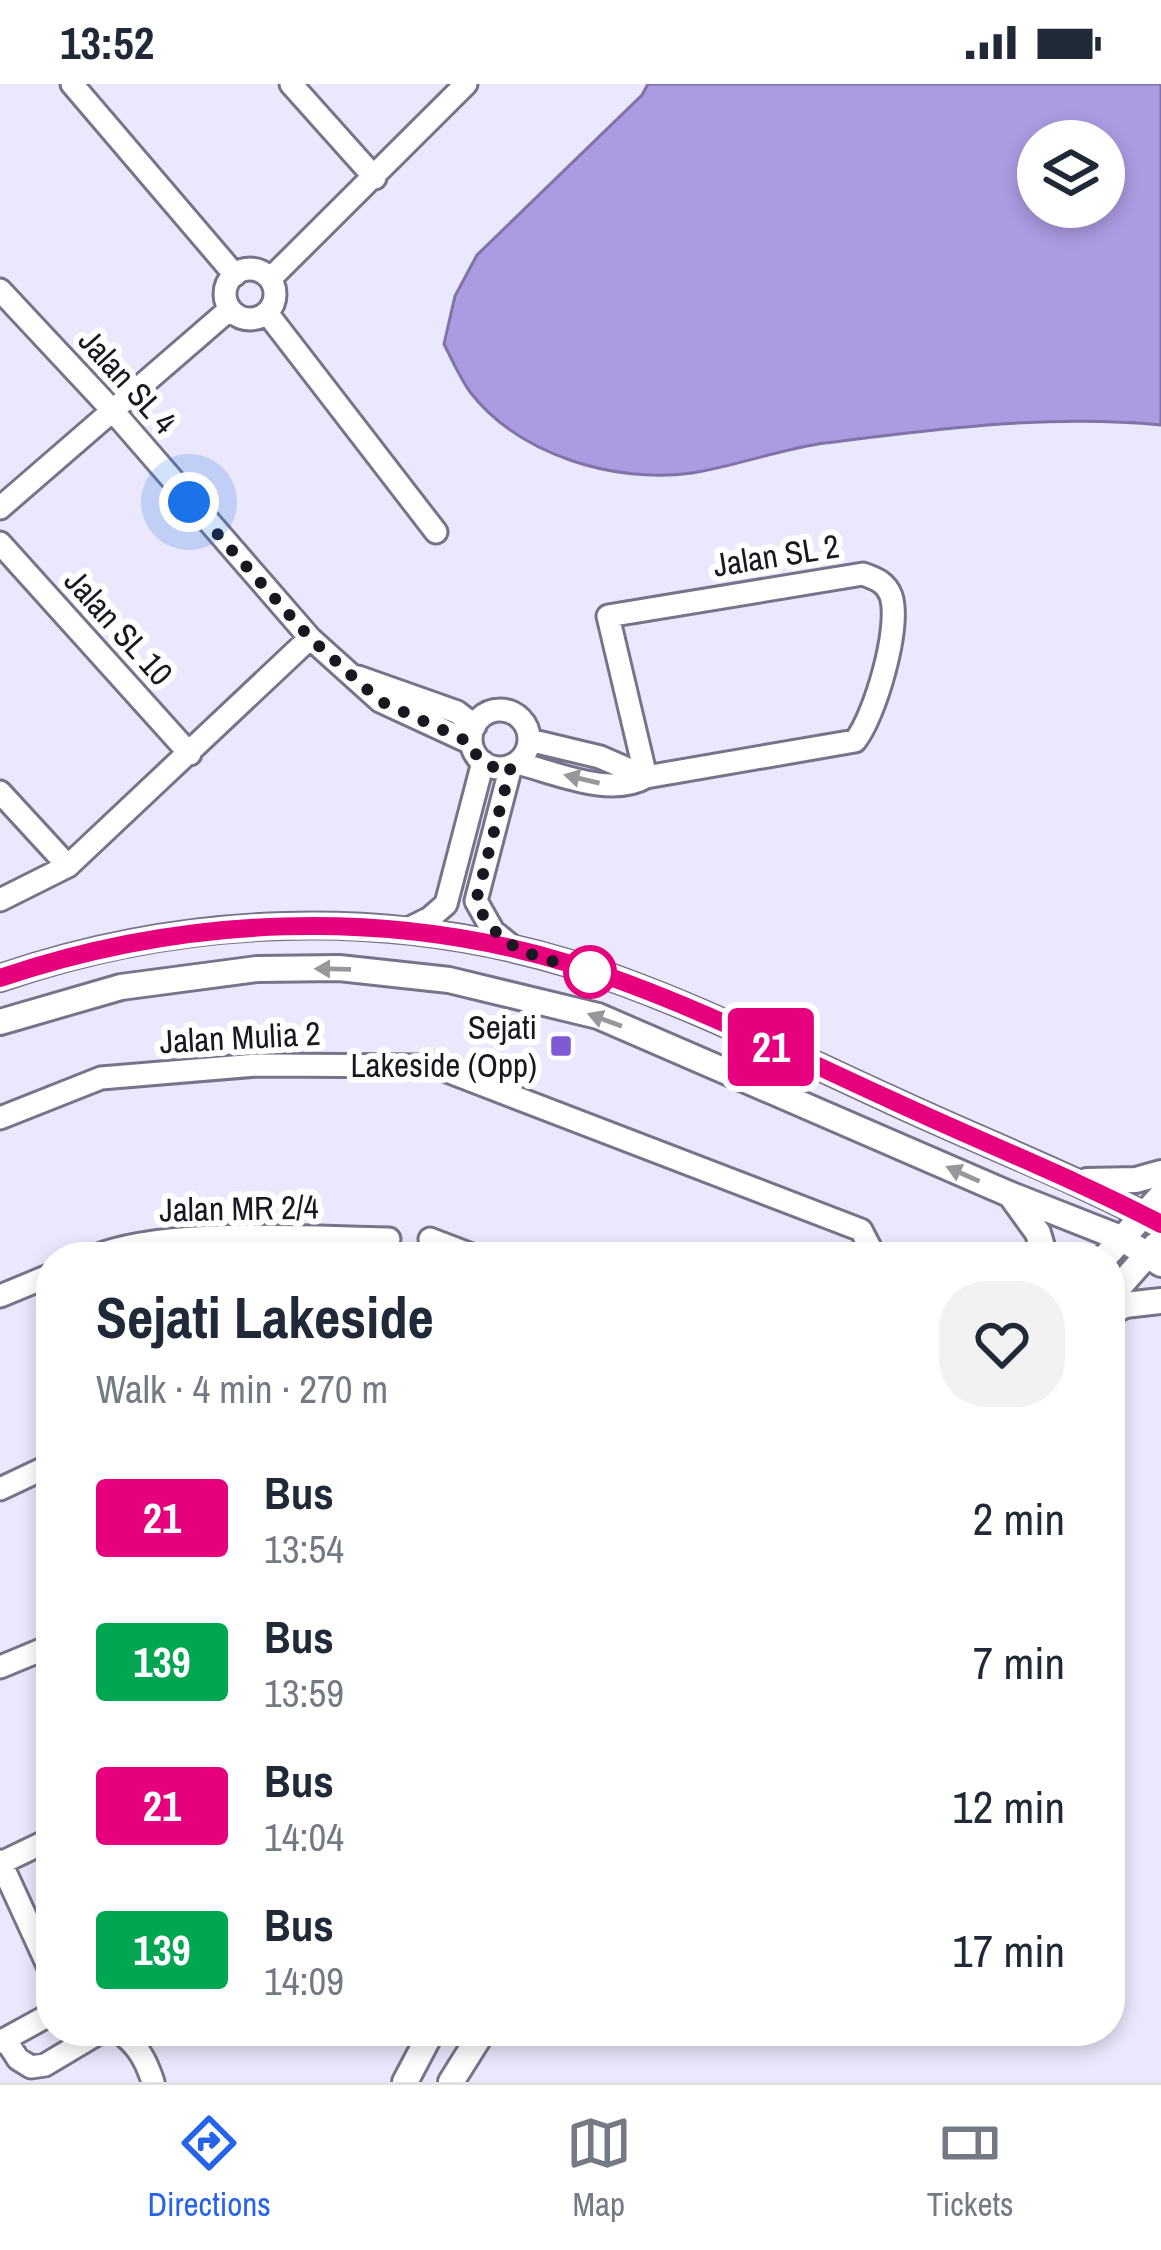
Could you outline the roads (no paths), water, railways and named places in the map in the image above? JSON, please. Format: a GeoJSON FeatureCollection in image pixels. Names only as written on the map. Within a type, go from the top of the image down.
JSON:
{"type":"FeatureCollection","features":[{"type":"Feature","properties":{"kind":"main road"},"geometry":{"type":"LineString","coordinates":[[0,978],[111,946],[255,926],[406,930],[571,964],[1155,1212],[1121,1242]]}},
{"type":"Feature","properties":{"kind":"main road"},"geometry":{"type":"LineString","coordinates":[[0,1022],[68,1000],[178,977],[339,968],[425,975],[598,1016],[1009,1194],[1102,1242]]}},
{"type":"Feature","properties":{"kind":"main road"},"geometry":{"type":"LineString","coordinates":[[1072,1180],[1136,1180],[1161,1173]]}},
{"type":"Feature","properties":{"kind":"main road"},"geometry":{"type":"LineString","coordinates":[[1009,1194],[1041,1242]]}},
{"type":"Feature","properties":{"kind":"main road"},"geometry":{"type":"LineString","coordinates":[[1125,1249],[1157,1252]]}},
{"type":"Feature","properties":{"kind":"main road"},"geometry":{"type":"LineString","coordinates":[[1125,1283],[1157,1252]]}},
{"type":"Feature","properties":{"kind":"main road"},"geometry":{"type":"LineString","coordinates":[[1125,1305],[1161,1301]]}},
{"type":"Feature","properties":{"kind":"main road"},"geometry":{"type":"LineString","coordinates":[[405,2082],[424,2046]]}},
{"type":"Feature","properties":{"kind":"main road"},"geometry":{"type":"LineString","coordinates":[[452,2082],[474,2046]]}},
{"type":"Feature","properties":{"kind":"street"},"geometry":{"type":"LineString","coordinates":[[72,84],[235,275]]}},
{"type":"Feature","properties":{"kind":"street"},"geometry":{"type":"LineString","coordinates":[[291,84],[375,178]]}},
{"type":"Feature","properties":{"kind":"street"},"geometry":{"type":"LineString","coordinates":[[270,279],[466,84]]}},
{"type":"Feature","properties":{"kind":"street"},"geometry":{"type":"LineString","coordinates":[[249,269],[270,279],[275,293],[267,313],[252,320],[230,309],[226,287],[235,275],[249,269]]}},
{"type":"Feature","properties":{"kind":"street","name":"Jalan SL 4"},"geometry":{"type":"LineString","coordinates":[[0,290],[113,411],[310,638],[352,675],[457,712],[476,744]]}},
{"type":"Feature","properties":{"kind":"street"},"geometry":{"type":"LineString","coordinates":[[0,508],[230,309]]}},
{"type":"Feature","properties":{"kind":"street"},"geometry":{"type":"LineString","coordinates":[[267,313],[436,532]]}},
{"type":"Feature","properties":{"kind":"street","name":"Jalan SL 10"},"geometry":{"type":"LineString","coordinates":[[0,543],[190,754]]}},
{"type":"Feature","properties":{"kind":"street","name":"Jalan SL 2"},"geometry":{"type":"LineString","coordinates":[[514,765],[628,785],[646,777],[855,740],[868,721],[892,636],[892,600],[884,583],[863,574],[608,616],[646,777]]}},
{"type":"Feature","properties":{"kind":"street"},"geometry":{"type":"LineString","coordinates":[[0,901],[68,866],[310,638]]}},
{"type":"Feature","properties":{"kind":"street"},"geometry":{"type":"LineString","coordinates":[[406,930],[446,904],[476,744],[492,711],[507,711],[521,719],[529,740],[526,753],[514,765],[476,901],[493,932],[519,952]]}},
{"type":"Feature","properties":{"kind":"street"},"geometry":{"type":"LineString","coordinates":[[529,740],[600,757],[646,777]]}},
{"type":"Feature","properties":{"kind":"street"},"geometry":{"type":"LineString","coordinates":[[476,744],[496,768],[514,765]]}},
{"type":"Feature","properties":{"kind":"street"},"geometry":{"type":"LineString","coordinates":[[0,792],[68,866]]}},
{"type":"Feature","properties":{"kind":"street","name":"Jalan Mulia 2"},"geometry":{"type":"LineString","coordinates":[[0,1118],[101,1078],[257,1065],[434,1066],[862,1230],[868,1242]]}},
{"type":"Feature","properties":{"kind":"street","name":"Jalan MR 2/4"},"geometry":{"type":"LineString","coordinates":[[168,1242],[389,1239]]}},
{"type":"Feature","properties":{"kind":"street"},"geometry":{"type":"LineString","coordinates":[[430,1239],[438,1242]]}},
{"type":"Feature","properties":{"kind":"street"},"geometry":{"type":"LineString","coordinates":[[0,1296],[36,1281]]}},
{"type":"Feature","properties":{"kind":"street"},"geometry":{"type":"LineString","coordinates":[[0,1489],[36,1473]]}},
{"type":"Feature","properties":{"kind":"street"},"geometry":{"type":"LineString","coordinates":[[0,1667],[36,1652]]}},
{"type":"Feature","properties":{"kind":"street"},"geometry":{"type":"LineString","coordinates":[[36,1846],[0,1862],[36,1940]]}},
{"type":"Feature","properties":{"kind":"street"},"geometry":{"type":"LineString","coordinates":[[36,2022],[3,2040],[31,2067],[45,2065],[77,2046]]}},
{"type":"Feature","properties":{"kind":"street"},"geometry":{"type":"LineString","coordinates":[[135,2046],[153,2082]]}},
{"type":"Feature","properties":{"kind":"place","name":"Sejati Lakeside (Opp)"},"geometry":{"type":"Point","coordinates":[561,1046]}}]}
